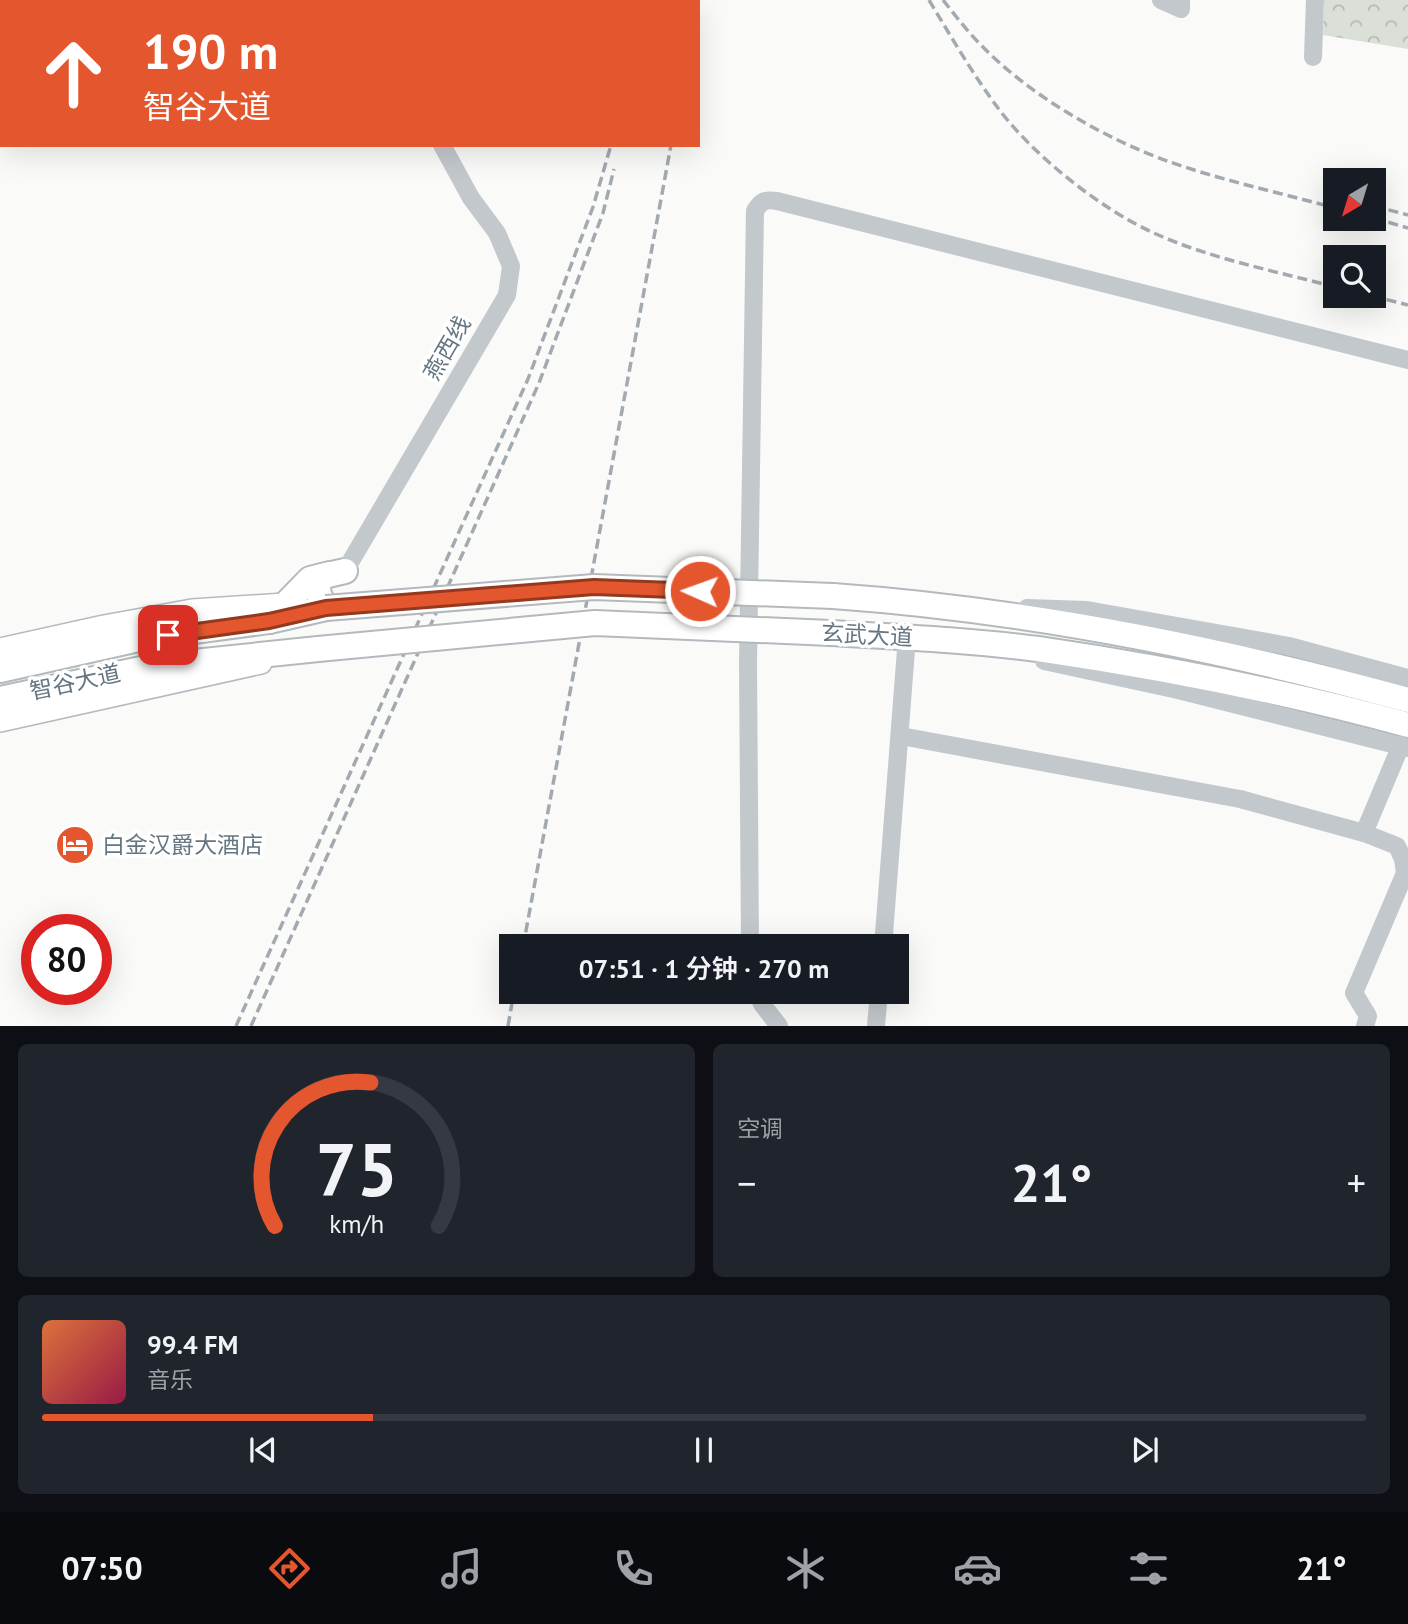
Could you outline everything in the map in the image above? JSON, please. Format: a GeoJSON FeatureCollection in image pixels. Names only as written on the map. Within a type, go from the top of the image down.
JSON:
{"type":"FeatureCollection","features":[{"type":"Feature","properties":{"kind":"highway"},"geometry":{"type":"LineString","coordinates":[[326,608],[318,593],[319,577],[345,571]]}},
{"type":"Feature","properties":{"kind":"highway"},"geometry":{"type":"LineString","coordinates":[[277,612],[310,579],[345,571]]}},
{"type":"Feature","properties":{"kind":"highway","name":"玄武大道"},"geometry":{"type":"LineString","coordinates":[[326,608],[594,587],[833,596],[926,603],[1013,614],[1192,646],[1408,700]]}},
{"type":"Feature","properties":{"kind":"highway","name":"智谷大道"},"geometry":{"type":"LineString","coordinates":[[0,670],[277,612],[326,608]]}},
{"type":"Feature","properties":{"kind":"highway","name":"玄武大道"},"geometry":{"type":"LineString","coordinates":[[318,649],[595,623],[942,640],[1037,649],[1184,674],[1308,701],[1406,739]]}},
{"type":"Feature","properties":{"kind":"highway","name":"智谷大道"},"geometry":{"type":"LineString","coordinates":[[0,699],[155,666],[318,649]]}},
{"type":"Feature","properties":{"kind":"main road"},"geometry":{"type":"LineString","coordinates":[[0,649],[104,625],[192,610],[277,612]]}},
{"type":"Feature","properties":{"kind":"main road"},"geometry":{"type":"LineString","coordinates":[[0,721],[318,649]]}},
{"type":"Feature","properties":{"kind":"street"},"geometry":{"type":"LineString","coordinates":[[1161,0],[1181,9],[1181,0]]}},
{"type":"Feature","properties":{"kind":"street"},"geometry":{"type":"LineString","coordinates":[[1313,57],[1315,0]]}},
{"type":"Feature","properties":{"kind":"street","name":"燕西线"},"geometry":{"type":"LineString","coordinates":[[345,571],[507,295],[511,266],[497,233],[471,198],[443,147]]}},
{"type":"Feature","properties":{"kind":"street"},"geometry":{"type":"LineString","coordinates":[[750,934],[748,663],[755,211],[760,203],[767,199],[777,201],[1408,360]]}},
{"type":"Feature","properties":{"kind":"street"},"geometry":{"type":"LineString","coordinates":[[926,603],[1087,610],[1289,646],[1408,678]]}},
{"type":"Feature","properties":{"kind":"street"},"geometry":{"type":"LineString","coordinates":[[884,934],[907,638]]}},
{"type":"Feature","properties":{"kind":"street"},"geometry":{"type":"LineString","coordinates":[[942,640],[1406,739],[1364,833]]}},
{"type":"Feature","properties":{"kind":"street"},"geometry":{"type":"LineString","coordinates":[[901,736],[1240,799],[1364,833],[1397,846],[1405,873],[1354,993],[1355,999],[1368,1016],[1366,1026]]}},
{"type":"Feature","properties":{"kind":"street"},"geometry":{"type":"LineString","coordinates":[[762,1004],[779,1026]]}},
{"type":"Feature","properties":{"kind":"street"},"geometry":{"type":"LineString","coordinates":[[876,1026],[878,1004]]}},
{"type":"Feature","properties":{"kind":"green space"},"geometry":{"type":"Polygon","coordinates":[[[1324,0],[1408,0],[1408,49],[1323,35],[1324,0]]]}},
{"type":"Feature","properties":{"kind":"railway"},"geometry":{"type":"LineString","coordinates":[[929,0],[978,79],[1010,123],[1047,161],[1090,195],[1134,223],[1177,243],[1244,264],[1323,284]]}},
{"type":"Feature","properties":{"kind":"railway"},"geometry":{"type":"LineString","coordinates":[[943,0],[1000,63],[1045,98],[1094,128],[1190,169],[1323,205]]}},
{"type":"Feature","properties":{"kind":"railway"},"geometry":{"type":"LineString","coordinates":[[236,1026],[528,379],[593,207],[610,147]]}},
{"type":"Feature","properties":{"kind":"railway"},"geometry":{"type":"LineString","coordinates":[[525,934],[671,147]]}},
{"type":"Feature","properties":{"kind":"railway"},"geometry":{"type":"LineString","coordinates":[[251,1026],[539,383],[603,213],[614,169]]}},
{"type":"Feature","properties":{"kind":"railway"},"geometry":{"type":"LineString","coordinates":[[1386,209],[1408,215]]}},
{"type":"Feature","properties":{"kind":"railway"},"geometry":{"type":"LineString","coordinates":[[1386,222],[1408,228]]}},
{"type":"Feature","properties":{"kind":"railway"},"geometry":{"type":"LineString","coordinates":[[1386,300],[1408,305]]}},
{"type":"Feature","properties":{"kind":"railway"},"geometry":{"type":"LineString","coordinates":[[508,1026],[512,1004]]}},
{"type":"Feature","properties":{"kind":"place","name":"白金汉爵大酒店"},"geometry":{"type":"Point","coordinates":[75,845]}},
{"type":"Feature","properties":{"kind":"route"},"geometry":{"type":"LineString","coordinates":[[168,635],[269,621],[326,608],[594,587],[700,591]]}}]}
